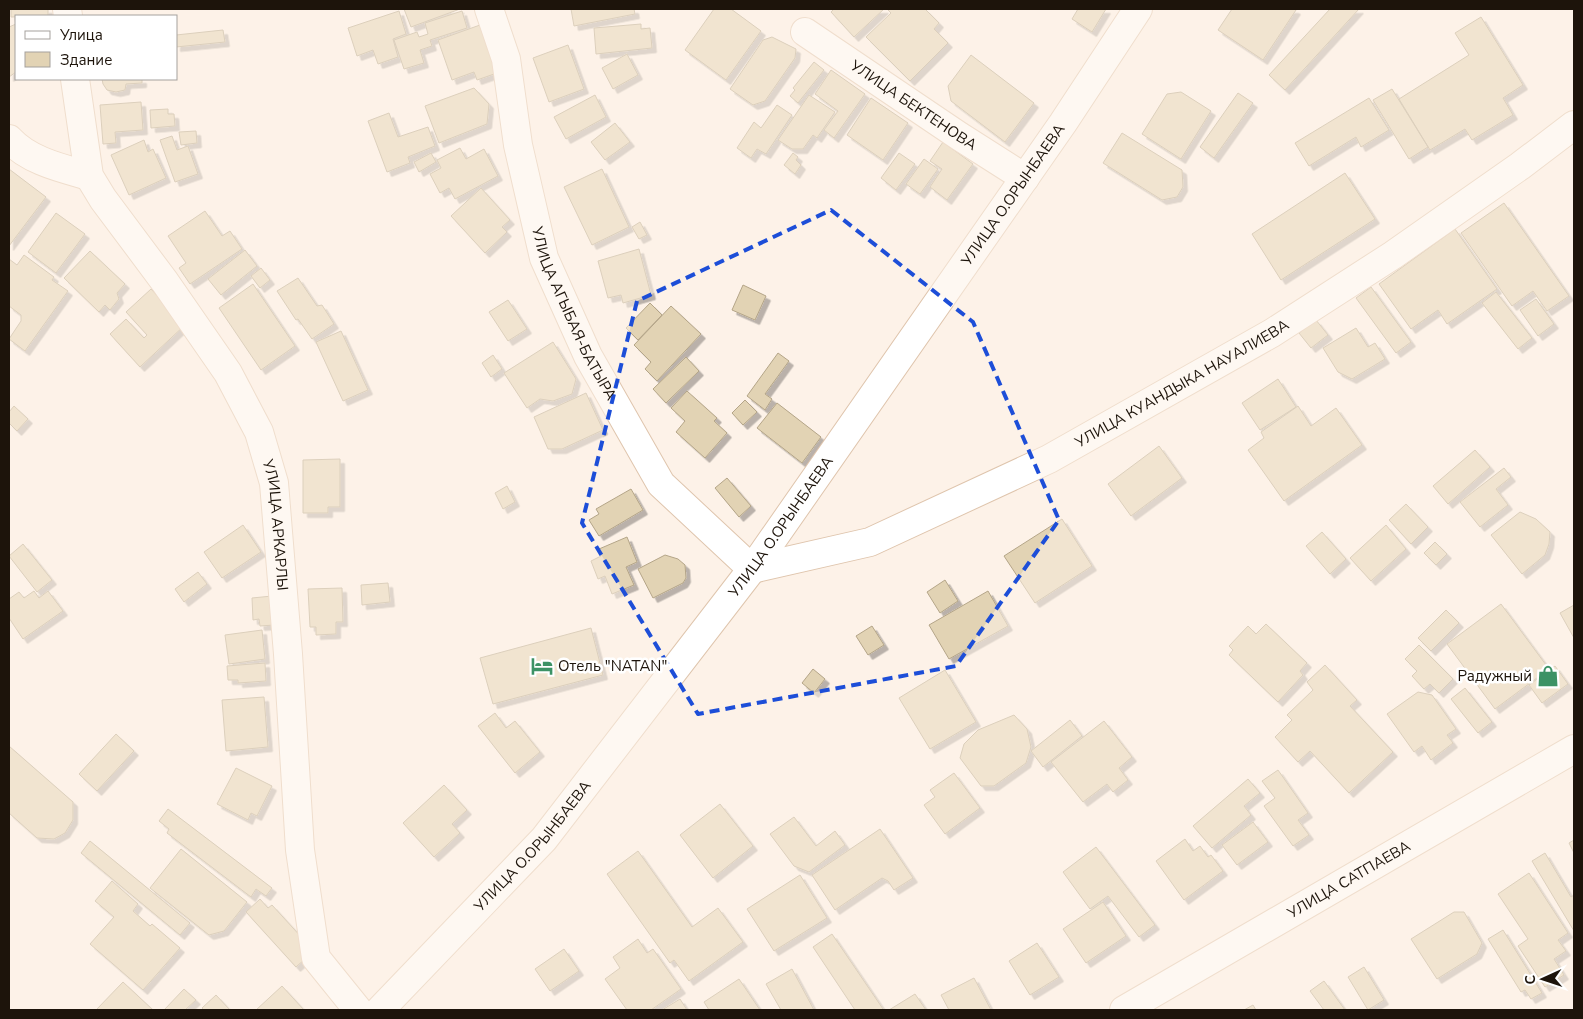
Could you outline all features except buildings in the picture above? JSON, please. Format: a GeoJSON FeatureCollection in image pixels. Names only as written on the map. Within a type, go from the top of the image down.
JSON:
{"type":"FeatureCollection","features":[{"type":"Feature","properties":{"kind":"street","name":"УЛИЦА АГЫБАЯ-БАТЫРА"},"geometry":{"type":"LineString","coordinates":[[489,9],[506,59],[518,145],[544,258],[588,356],[661,484],[752,570]]}},
{"type":"Feature","properties":{"kind":"street","name":"УЛИЦА О.ОРЫНБАЕВА"},"geometry":{"type":"LineString","coordinates":[[380,1010],[544,839],[752,570],[1063,123],[1138,9]]}},
{"type":"Feature","properties":{"kind":"street","name":"УЛИЦА БЕКТЕНОВА"},"geometry":{"type":"LineString","coordinates":[[804,32],[1024,178]]}},
{"type":"Feature","properties":{"kind":"street","name":"УЛИЦА АРКАРЛЫ"},"geometry":{"type":"LineString","coordinates":[[75,80],[89,176],[103,199],[165,282],[228,373],[259,432],[274,482],[300,850],[316,958],[358,1010]]}},
{"type":"Feature","properties":{"kind":"street","name":"УЛИЦА КУАНДЫКА НАУАЛИЕВА"},"geometry":{"type":"LineString","coordinates":[[752,570],[870,542],[1049,459],[1272,333],[1393,255],[1520,166],[1574,125]]}},
{"type":"Feature","properties":{"kind":"street"},"geometry":{"type":"LineString","coordinates":[[9,139],[18,149],[51,165],[89,176]]}},
{"type":"Feature","properties":{"kind":"street","name":"УЛИЦА САТПАЕВА"},"geometry":{"type":"LineString","coordinates":[[1124,1010],[1574,749]]}},
{"type":"Feature","properties":{"kind":"highlighted area"},"geometry":{"type":"Polygon","coordinates":[[[831,210],[973,322],[1059,520],[956,666],[698,714],[582,523],[637,301],[831,210]]]}},
{"type":"Feature","properties":{"kind":"place","name":"Отель \"NATAN\""},"geometry":{"type":"Point","coordinates":[542,666]}},
{"type":"Feature","properties":{"kind":"place","name":"Радужный"},"geometry":{"type":"Point","coordinates":[1548,676]}}]}
